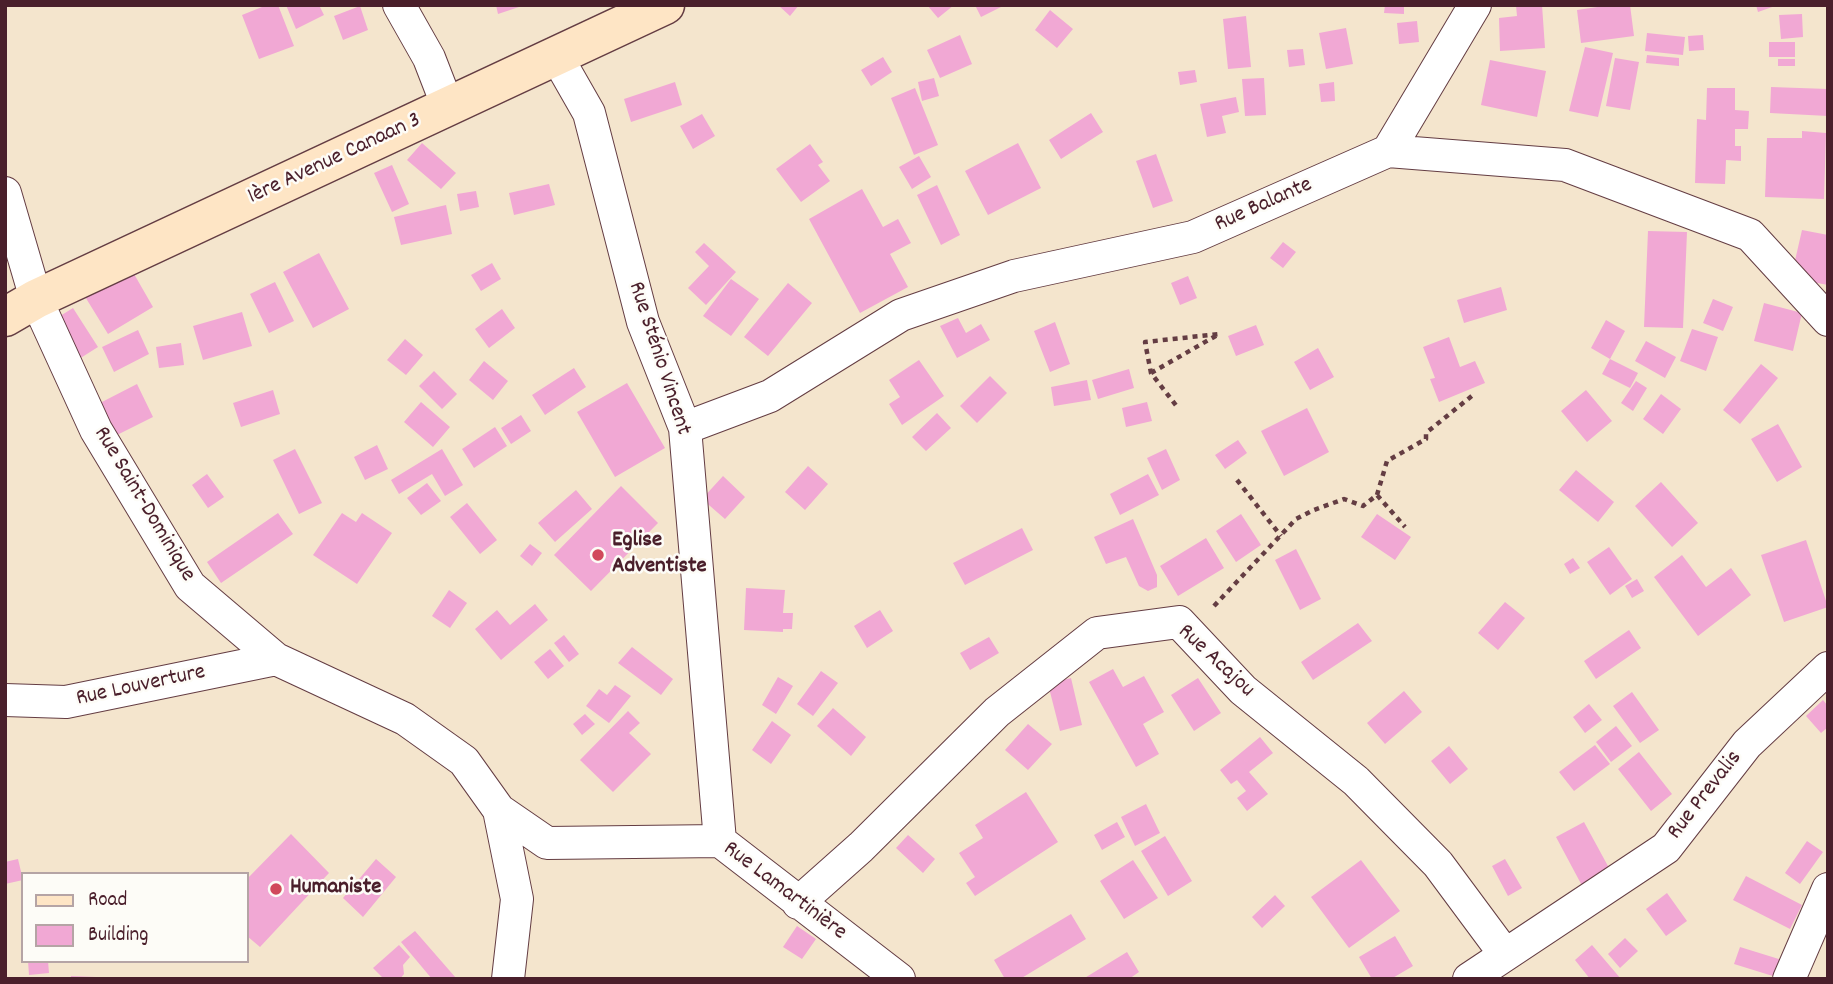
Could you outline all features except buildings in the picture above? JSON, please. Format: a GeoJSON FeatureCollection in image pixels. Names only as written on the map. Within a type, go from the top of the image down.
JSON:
{"type":"FeatureCollection","features":[{"type":"Feature","properties":{"kind":"main road","name":"1ère Avenue Canaan 3"},"geometry":{"type":"LineString","coordinates":[[20,308],[665,5]]}},
{"type":"Feature","properties":{"kind":"street"},"geometry":{"type":"LineString","coordinates":[[399,5],[429,58],[448,107]]}},
{"type":"Feature","properties":{"kind":"street"},"geometry":{"type":"LineString","coordinates":[[1388,151],[1454,5]]}},
{"type":"Feature","properties":{"kind":"street"},"geometry":{"type":"LineString","coordinates":[[1388,151],[1475,5]]}},
{"type":"Feature","properties":{"kind":"street","name":"Rue Sténio Vincent"},"geometry":{"type":"LineString","coordinates":[[557,57],[589,113],[643,322],[685,428],[720,841]]}},
{"type":"Feature","properties":{"kind":"street","name":"Rue Balante"},"geometry":{"type":"LineString","coordinates":[[685,428],[770,396],[901,315],[1014,276],[1193,237],[1388,151],[1565,165],[1701,217],[1750,236],[1828,320]]}},
{"type":"Feature","properties":{"kind":"street","name":"Rue Saint-Dominique"},"geometry":{"type":"LineString","coordinates":[[5,193],[20,308],[190,586],[276,659],[405,719],[464,761],[499,810],[517,899],[508,979]]}},
{"type":"Feature","properties":{"kind":"street","name":"Rue Acajou"},"geometry":{"type":"LineString","coordinates":[[798,903],[861,847],[997,712],[1097,633],[1180,622],[1242,690],[1356,781],[1420,845],[1438,864],[1504,953]]}},
{"type":"Feature","properties":{"kind":"street","name":"Rue Louverture"},"geometry":{"type":"LineString","coordinates":[[5,700],[66,702],[276,659]]}},
{"type":"Feature","properties":{"kind":"street","name":"Rue Prevalis"},"geometry":{"type":"LineString","coordinates":[[1469,979],[1504,953],[1666,848],[1747,744],[1828,668]]}},
{"type":"Feature","properties":{"kind":"street","name":"Rue Lamartinière"},"geometry":{"type":"LineString","coordinates":[[499,810],[547,843],[720,841],[899,979]]}},
{"type":"Feature","properties":{"kind":"street"},"geometry":{"type":"LineString","coordinates":[[1789,979],[1828,889]]}},
{"type":"Feature","properties":{"kind":"path"},"geometry":{"type":"LineString","coordinates":[[1151,373],[1219,334],[1145,342],[1151,373],[1178,408]]}},
{"type":"Feature","properties":{"kind":"path"},"geometry":{"type":"LineString","coordinates":[[1199,643],[1216,602],[1262,559],[1296,519],[1344,499],[1363,506],[1377,495],[1387,461],[1426,439],[1426,433],[1473,395]]}},
{"type":"Feature","properties":{"kind":"path"},"geometry":{"type":"LineString","coordinates":[[1237,480],[1281,536]]}},
{"type":"Feature","properties":{"kind":"path"},"geometry":{"type":"LineString","coordinates":[[1377,495],[1405,527]]}},
{"type":"Feature","properties":{"kind":"place","name":"Eglise Adventiste"},"geometry":{"type":"Point","coordinates":[598,555]}},
{"type":"Feature","properties":{"kind":"place","name":"Humaniste"},"geometry":{"type":"Point","coordinates":[276,889]}}]}
